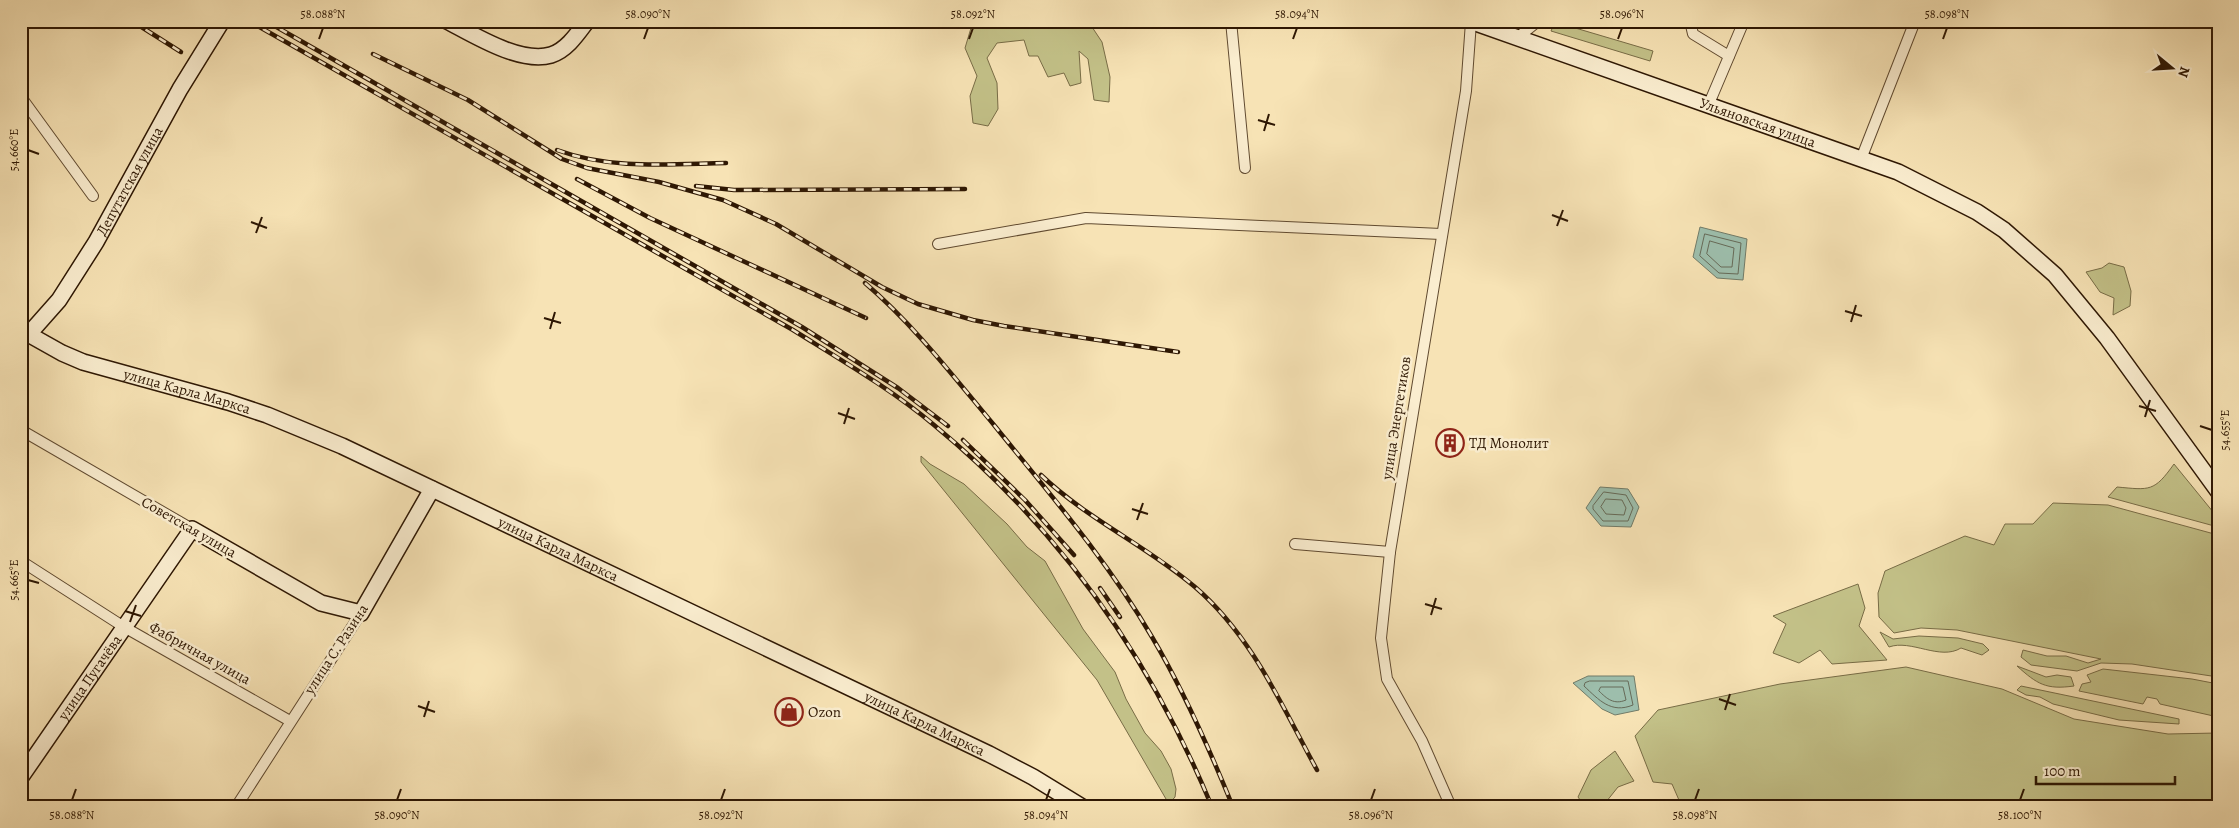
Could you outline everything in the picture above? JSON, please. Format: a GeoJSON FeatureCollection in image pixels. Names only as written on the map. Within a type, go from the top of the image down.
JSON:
{"type":"FeatureCollection","features":[{"type":"Feature","properties":{"kind":"street","name":"Депутатская улица"},"geometry":{"type":"LineString","coordinates":[[23,336],[59,300],[96,242],[192,68],[222,21]]}},
{"type":"Feature","properties":{"kind":"street"},"geometry":{"type":"LineString","coordinates":[[447,21],[496,46],[535,56],[552,55],[563,48],[575,37],[587,21]]}},
{"type":"Feature","properties":{"kind":"street"},"geometry":{"type":"LineString","coordinates":[[1231,21],[1244,168]]}},
{"type":"Feature","properties":{"kind":"street","name":"Ульяновская улица"},"geometry":{"type":"LineString","coordinates":[[1470,21],[1898,172],[1953,198],[1997,226],[2031,252],[2055,275],[2108,338],[2218,491]]}},
{"type":"Feature","properties":{"kind":"street","name":"улица Энергетиков"},"geometry":{"type":"LineString","coordinates":[[1451,807],[1422,741],[1387,679],[1381,638],[1390,552],[1466,91],[1470,21]]}},
{"type":"Feature","properties":{"kind":"street"},"geometry":{"type":"LineString","coordinates":[[1517,38],[1538,21]]}},
{"type":"Feature","properties":{"kind":"street"},"geometry":{"type":"LineString","coordinates":[[1690,21],[1693,34],[1729,56]]}},
{"type":"Feature","properties":{"kind":"street"},"geometry":{"type":"LineString","coordinates":[[1708,106],[1744,21]]}},
{"type":"Feature","properties":{"kind":"street"},"geometry":{"type":"LineString","coordinates":[[1861,159],[1915,21]]}},
{"type":"Feature","properties":{"kind":"street"},"geometry":{"type":"LineString","coordinates":[[21,97],[93,196]]}},
{"type":"Feature","properties":{"kind":"street"},"geometry":{"type":"LineString","coordinates":[[938,244],[1086,218],[1441,234]]}},
{"type":"Feature","properties":{"kind":"street","name":"улица Карла Маркса"},"geometry":{"type":"LineString","coordinates":[[23,336],[83,362],[191,391],[267,415],[342,446],[989,754],[1033,776],[1082,807]]}},
{"type":"Feature","properties":{"kind":"street","name":"Советская улица"},"geometry":{"type":"LineString","coordinates":[[21,430],[321,602],[361,613]]}},
{"type":"Feature","properties":{"kind":"street","name":"улица С. Разина"},"geometry":{"type":"LineString","coordinates":[[236,807],[361,613],[432,489]]}},
{"type":"Feature","properties":{"kind":"street","name":"улица Пугачёва"},"geometry":{"type":"LineString","coordinates":[[21,777],[192,529]]}},
{"type":"Feature","properties":{"kind":"street"},"geometry":{"type":"LineString","coordinates":[[1295,544],[1390,552]]}},
{"type":"Feature","properties":{"kind":"street","name":"Фабричная улица"},"geometry":{"type":"LineString","coordinates":[[21,561],[124,627],[290,721]]}},
{"type":"Feature","properties":{"kind":"shaded area"},"geometry":{"type":"Polygon","coordinates":[[[981,21],[1088,21],[1102,42],[1110,77],[1109,102],[1094,100],[1088,59],[1079,51],[1081,83],[1070,86],[1064,73],[1048,77],[1038,56],[1029,56],[1024,40],[997,43],[987,58],[997,83],[998,109],[988,126],[973,123],[970,96],[977,76],[965,48],[971,28],[981,21]]]}},
{"type":"Feature","properties":{"kind":"shaded area"},"geometry":{"type":"Polygon","coordinates":[[[1555,22],[1653,51],[1650,61],[1551,31],[1555,22]]]}},
{"type":"Feature","properties":{"kind":"shaded area"},"geometry":{"type":"Polygon","coordinates":[[[2109,263],[2124,267],[2131,291],[2130,306],[2113,315],[2114,298],[2100,292],[2086,272],[2102,268],[2109,263]]]}},
{"type":"Feature","properties":{"kind":"shaded area"},"geometry":{"type":"Polygon","coordinates":[[[921,456],[930,464],[964,484],[1007,524],[1027,547],[1045,561],[1083,629],[1115,672],[1126,699],[1145,733],[1161,751],[1171,769],[1176,789],[1175,797],[1166,807],[1160,807],[1166,799],[1097,680],[921,462],[921,456]]]}},
{"type":"Feature","properties":{"kind":"shaded area"},"geometry":{"type":"Polygon","coordinates":[[[2174,464],[2218,518],[2218,527],[2108,497],[2117,487],[2137,489],[2156,484],[2174,464]]]}},
{"type":"Feature","properties":{"kind":"shaded area"},"geometry":{"type":"Polygon","coordinates":[[[2053,503],[2108,505],[2218,535],[2218,677],[2132,664],[2101,663],[2077,671],[2031,665],[2021,657],[2023,650],[2047,656],[2066,656],[2088,663],[2101,659],[1957,630],[1921,628],[1894,633],[1879,617],[1878,593],[1885,571],[1965,536],[1994,545],[2005,524],[2033,524],[2053,503]]]}},
{"type":"Feature","properties":{"kind":"shaded area"},"geometry":{"type":"Polygon","coordinates":[[[1858,584],[1865,608],[1859,626],[1887,660],[1832,664],[1820,650],[1799,663],[1773,653],[1786,624],[1773,616],[1858,584]]]}},
{"type":"Feature","properties":{"kind":"shaded area"},"geometry":{"type":"Polygon","coordinates":[[[1880,632],[1893,639],[1919,636],[1958,638],[1983,644],[1989,650],[1982,655],[1961,648],[1944,652],[1898,645],[1889,647],[1880,632]]]}},
{"type":"Feature","properties":{"kind":"shaded area"},"geometry":{"type":"Polygon","coordinates":[[[2017,666],[2046,677],[2057,675],[2071,677],[2074,686],[2056,687],[2042,684],[2017,666]]]}},
{"type":"Feature","properties":{"kind":"shaded area"},"geometry":{"type":"Polygon","coordinates":[[[1906,667],[2002,689],[2074,719],[2168,734],[2217,733],[2218,807],[1682,807],[1672,784],[1653,782],[1635,736],[1658,710],[1780,684],[1906,667]]]}},
{"type":"Feature","properties":{"kind":"shaded area"},"geometry":{"type":"Polygon","coordinates":[[[2103,669],[2192,679],[2218,684],[2218,717],[2160,704],[2157,699],[2147,697],[2143,704],[2079,691],[2082,684],[2091,682],[2087,675],[2103,669]]]}},
{"type":"Feature","properties":{"kind":"shaded area"},"geometry":{"type":"Polygon","coordinates":[[[2021,686],[2179,719],[2179,724],[2119,720],[2053,704],[2040,697],[2026,695],[2017,690],[2021,686]]]}},
{"type":"Feature","properties":{"kind":"shaded area"},"geometry":{"type":"Polygon","coordinates":[[[1615,751],[1634,781],[1618,787],[1602,807],[1585,807],[1578,797],[1591,770],[1615,751]]]}},
{"type":"Feature","properties":{"kind":"water"},"geometry":{"type":"Polygon","coordinates":[[[1700,227],[1747,239],[1743,280],[1717,278],[1693,257],[1700,227]]]}},
{"type":"Feature","properties":{"kind":"water"},"geometry":{"type":"Polygon","coordinates":[[[1600,487],[1628,489],[1639,507],[1631,527],[1601,526],[1586,508],[1600,487]]]}},
{"type":"Feature","properties":{"kind":"water"},"geometry":{"type":"Polygon","coordinates":[[[1588,676],[1634,676],[1639,710],[1615,715],[1602,709],[1573,683],[1588,676]]]}},
{"type":"Feature","properties":{"kind":"railway"},"geometry":{"type":"LineString","coordinates":[[132,21],[181,52]]}},
{"type":"Feature","properties":{"kind":"railway"},"geometry":{"type":"LineString","coordinates":[[249,21],[793,330],[883,387],[934,425],[980,465],[1022,507],[1061,552],[1097,599],[1130,648],[1160,699],[1212,807]]}},
{"type":"Feature","properties":{"kind":"railway"},"geometry":{"type":"LineString","coordinates":[[266,21],[802,327],[898,388],[948,426]]}},
{"type":"Feature","properties":{"kind":"railway"},"geometry":{"type":"LineString","coordinates":[[373,54],[468,100],[562,159],[587,168],[659,182],[723,200],[776,224],[882,287],[918,304],[973,320],[1004,326],[1178,352]]}},
{"type":"Feature","properties":{"kind":"railway"},"geometry":{"type":"LineString","coordinates":[[557,150],[598,161],[619,163],[662,165],[726,163]]}},
{"type":"Feature","properties":{"kind":"railway"},"geometry":{"type":"LineString","coordinates":[[577,179],[650,218],[866,318]]}},
{"type":"Feature","properties":{"kind":"railway"},"geometry":{"type":"LineString","coordinates":[[696,186],[734,190],[965,189]]}},
{"type":"Feature","properties":{"kind":"railway"},"geometry":{"type":"LineString","coordinates":[[865,283],[917,333],[1056,502],[1116,581],[1135,609],[1175,678],[1233,807]]}},
{"type":"Feature","properties":{"kind":"railway"},"geometry":{"type":"LineString","coordinates":[[963,440],[1025,500],[1074,555]]}},
{"type":"Feature","properties":{"kind":"railway"},"geometry":{"type":"LineString","coordinates":[[1041,475],[1097,519],[1176,572],[1215,606],[1233,627],[1264,673],[1317,770]]}},
{"type":"Feature","properties":{"kind":"railway"},"geometry":{"type":"LineString","coordinates":[[1100,588],[1120,617]]}},
{"type":"Feature","properties":{"kind":"place","name":"ТД Монолит"},"geometry":{"type":"Point","coordinates":[1450,443]}},
{"type":"Feature","properties":{"kind":"place","name":"Ozon"},"geometry":{"type":"Point","coordinates":[789,712]}}]}
